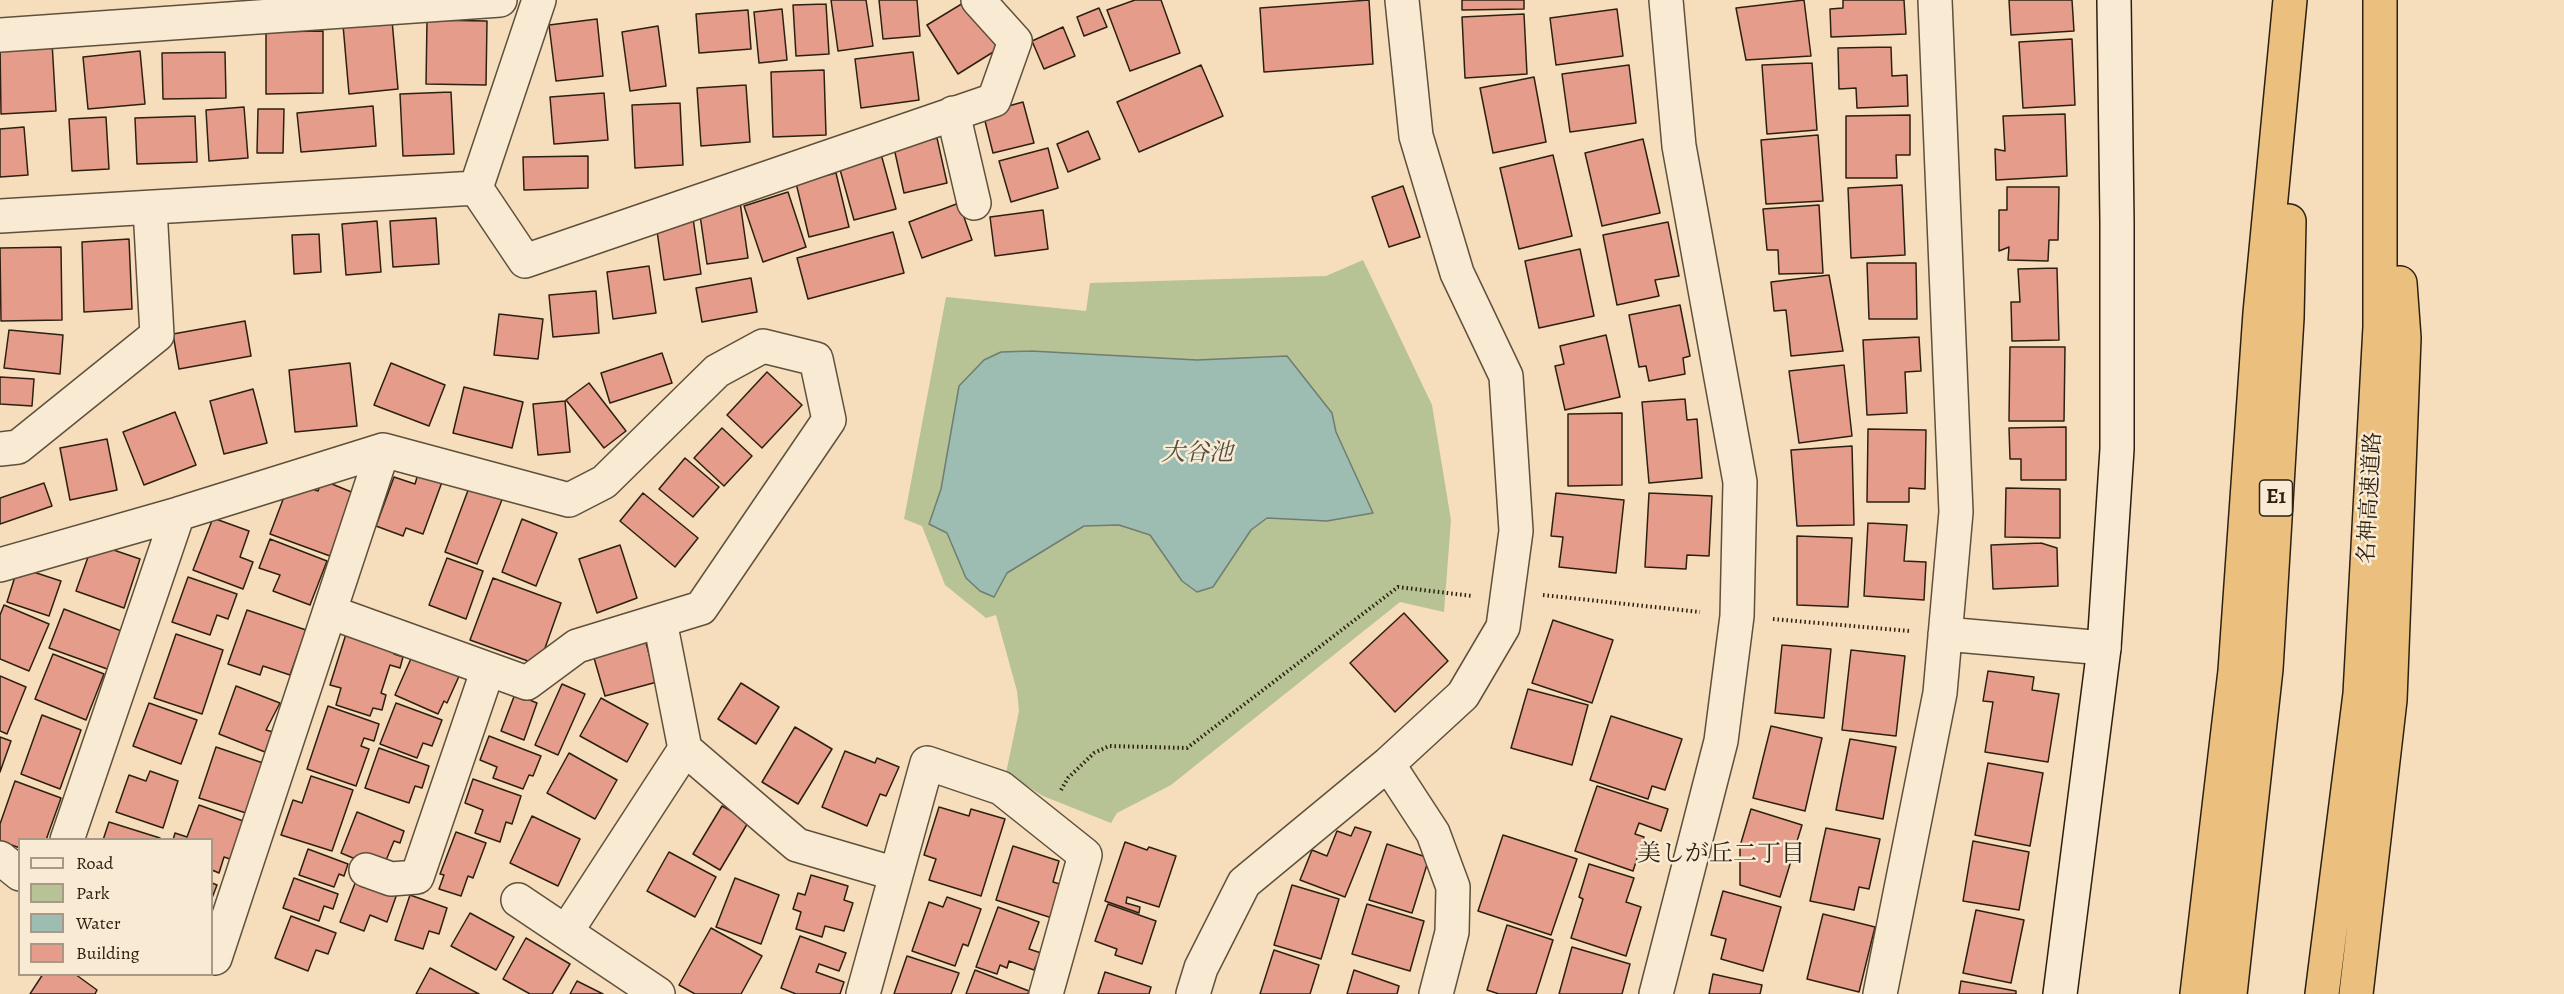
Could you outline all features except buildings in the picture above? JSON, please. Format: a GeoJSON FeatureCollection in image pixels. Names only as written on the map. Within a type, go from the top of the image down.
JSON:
{"type":"FeatureCollection","features":[{"type":"Feature","properties":{"kind":"highway"},"geometry":{"type":"LineString","coordinates":[[2197,994],[2235,671],[2260,313],[2292,0]]}},
{"type":"Feature","properties":{"kind":"highway","name":"E1"},"geometry":{"type":"LineString","coordinates":[[2230,994],[2267,646],[2287,318],[2292,0]]}},
{"type":"Feature","properties":{"kind":"highway"},"geometry":{"type":"LineString","coordinates":[[2356,994],[2390,700],[2404,338],[2380,10]]}},
{"type":"Feature","properties":{"kind":"highway","name":"名神高速道路"},"geometry":{"type":"LineString","coordinates":[[2322,994],[2360,694],[2380,327],[2380,10]]}},
{"type":"Feature","properties":{"kind":"street"},"geometry":{"type":"LineString","coordinates":[[0,35],[500,0]]}},
{"type":"Feature","properties":{"kind":"street"},"geometry":{"type":"LineString","coordinates":[[476,188],[539,0]]}},
{"type":"Feature","properties":{"kind":"street"},"geometry":{"type":"LineString","coordinates":[[476,188],[525,261],[994,100],[1015,41],[978,0]]}},
{"type":"Feature","properties":{"kind":"street"},"geometry":{"type":"LineString","coordinates":[[1194,994],[1201,968],[1244,883],[1388,764],[1463,695],[1503,627],[1516,531],[1506,376],[1457,273],[1416,136],[1402,0]]}},
{"type":"Feature","properties":{"kind":"street"},"geometry":{"type":"LineString","coordinates":[[1656,994],[1721,741],[1737,616],[1740,482],[1679,146],[1665,0]]}},
{"type":"Feature","properties":{"kind":"street"},"geometry":{"type":"LineString","coordinates":[[1880,994],[1940,693],[1956,512],[1935,0]]}},
{"type":"Feature","properties":{"kind":"street"},"geometry":{"type":"LineString","coordinates":[[2060,994],[2104,648],[2116,449],[2117,222],[2114,0]]}},
{"type":"Feature","properties":{"kind":"street"},"geometry":{"type":"LineString","coordinates":[[953,113],[974,202]]}},
{"type":"Feature","properties":{"kind":"street"},"geometry":{"type":"LineString","coordinates":[[0,216],[476,188]]}},
{"type":"Feature","properties":{"kind":"street"},"geometry":{"type":"LineString","coordinates":[[0,449],[18,447],[157,335],[150,208]]}},
{"type":"Feature","properties":{"kind":"street"},"geometry":{"type":"LineString","coordinates":[[0,565],[178,514],[383,450],[569,500],[604,482],[717,371],[764,346],[816,359],[828,420],[701,608],[577,646],[527,683],[330,612]]}},
{"type":"Feature","properties":{"kind":"street"},"geometry":{"type":"LineString","coordinates":[[213,957],[215,958],[383,450]]}},
{"type":"Feature","properties":{"kind":"street"},"geometry":{"type":"LineString","coordinates":[[67,838],[178,514]]}},
{"type":"Feature","properties":{"kind":"street"},"geometry":{"type":"LineString","coordinates":[[660,621],[685,749],[797,845],[896,874]]}},
{"type":"Feature","properties":{"kind":"street"},"geometry":{"type":"LineString","coordinates":[[1945,634],[2104,648]]}},
{"type":"Feature","properties":{"kind":"street"},"geometry":{"type":"LineString","coordinates":[[366,870],[391,879],[417,877],[488,669]]}},
{"type":"Feature","properties":{"kind":"street"},"geometry":{"type":"LineString","coordinates":[[566,932],[685,749]]}},
{"type":"Feature","properties":{"kind":"street"},"geometry":{"type":"LineString","coordinates":[[863,994],[927,763],[1001,788],[1085,855],[1046,994]]}},
{"type":"Feature","properties":{"kind":"street"},"geometry":{"type":"LineString","coordinates":[[1388,764],[1433,833],[1453,887],[1452,932],[1436,994]]}},
{"type":"Feature","properties":{"kind":"street"},"geometry":{"type":"LineString","coordinates":[[0,858],[18,872]]}},
{"type":"Feature","properties":{"kind":"street"},"geometry":{"type":"LineString","coordinates":[[518,900],[658,994]]}},
{"type":"Feature","properties":{"kind":"path"},"geometry":{"type":"LineString","coordinates":[[1043,822],[1068,778],[1094,753],[1108,746],[1186,748],[1398,587],[1506,600]]}},
{"type":"Feature","properties":{"kind":"green space"},"geometry":{"type":"Polygon","coordinates":[[[1363,260],[1432,405],[1451,520],[1444,612],[1400,602],[1171,785],[1117,813],[1111,823],[1043,796],[1006,773],[1019,711],[1017,691],[996,615],[986,618],[945,585],[922,526],[904,519],[946,297],[1086,311],[1090,283],[1326,276],[1363,260]]]}},
{"type":"Feature","properties":{"kind":"water","name":"大谷池"},"geometry":{"type":"Polygon","coordinates":[[[1031,351],[1197,360],[1287,356],[1332,413],[1336,432],[1373,513],[1327,521],[1267,518],[1251,530],[1213,587],[1197,592],[1182,581],[1150,535],[1119,525],[1084,526],[1007,573],[994,597],[980,591],[966,578],[947,533],[929,524],[941,489],[959,386],[984,360],[1001,352],[1031,351]]]}},
{"type":"Feature","properties":{"kind":"district","name":"美しが丘二丁目"},"geometry":{"type":"Point","coordinates":[1721,855]}}]}
